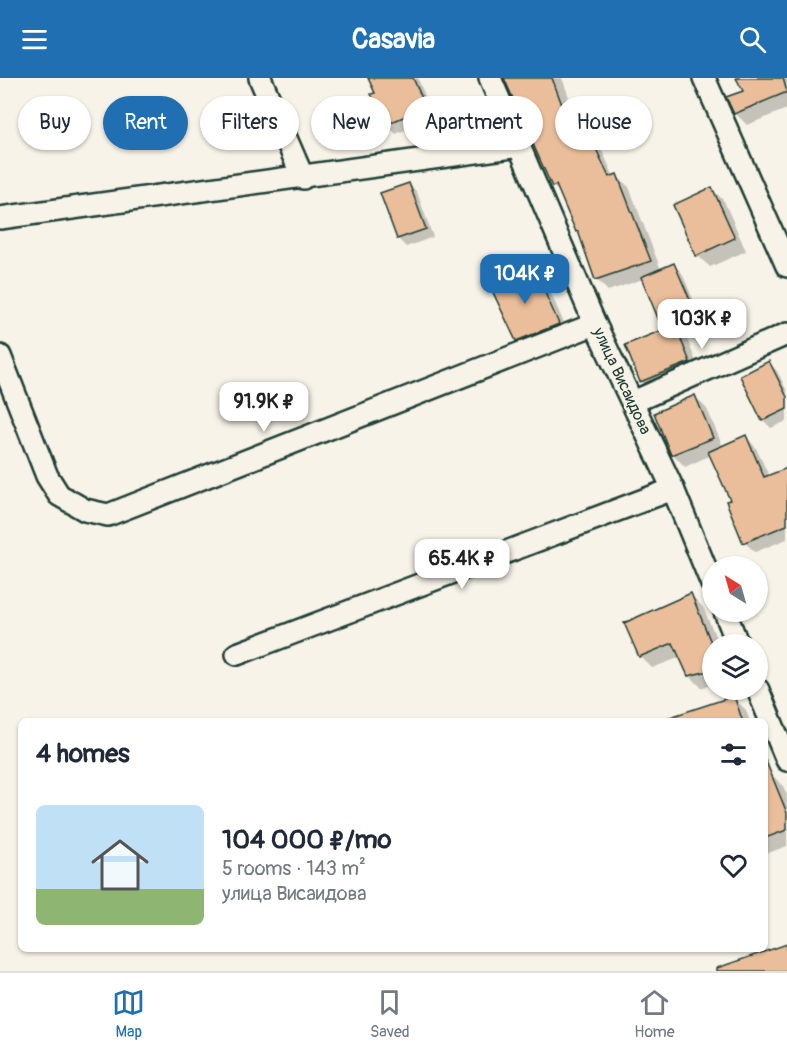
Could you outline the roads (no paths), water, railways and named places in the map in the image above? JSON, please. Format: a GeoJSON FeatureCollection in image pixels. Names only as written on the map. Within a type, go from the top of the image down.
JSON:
{"type":"FeatureCollection","features":[{"type":"Feature","properties":{"kind":"street"},"geometry":{"type":"LineString","coordinates":[[260,78],[303,178]]}},
{"type":"Feature","properties":{"kind":"street","name":"улица Висаидова"},"geometry":{"type":"LineString","coordinates":[[490,78],[498,96]]}},
{"type":"Feature","properties":{"kind":"street"},"geometry":{"type":"LineString","coordinates":[[704,78],[787,266]]}},
{"type":"Feature","properties":{"kind":"street"},"geometry":{"type":"LineString","coordinates":[[0,218],[493,150]]}},
{"type":"Feature","properties":{"kind":"street","name":"улица Висаидова"},"geometry":{"type":"LineString","coordinates":[[522,150],[595,324],[673,489],[702,560]]}},
{"type":"Feature","properties":{"kind":"street"},"geometry":{"type":"LineString","coordinates":[[0,356],[47,476],[59,495],[85,510],[108,515],[595,324]]}},
{"type":"Feature","properties":{"kind":"street"},"geometry":{"type":"LineString","coordinates":[[633,402],[787,334]]}},
{"type":"Feature","properties":{"kind":"street"},"geometry":{"type":"LineString","coordinates":[[237,654],[673,489]]}},
{"type":"Feature","properties":{"kind":"street"},"geometry":{"type":"LineString","coordinates":[[762,700],[787,760]]}}]}
